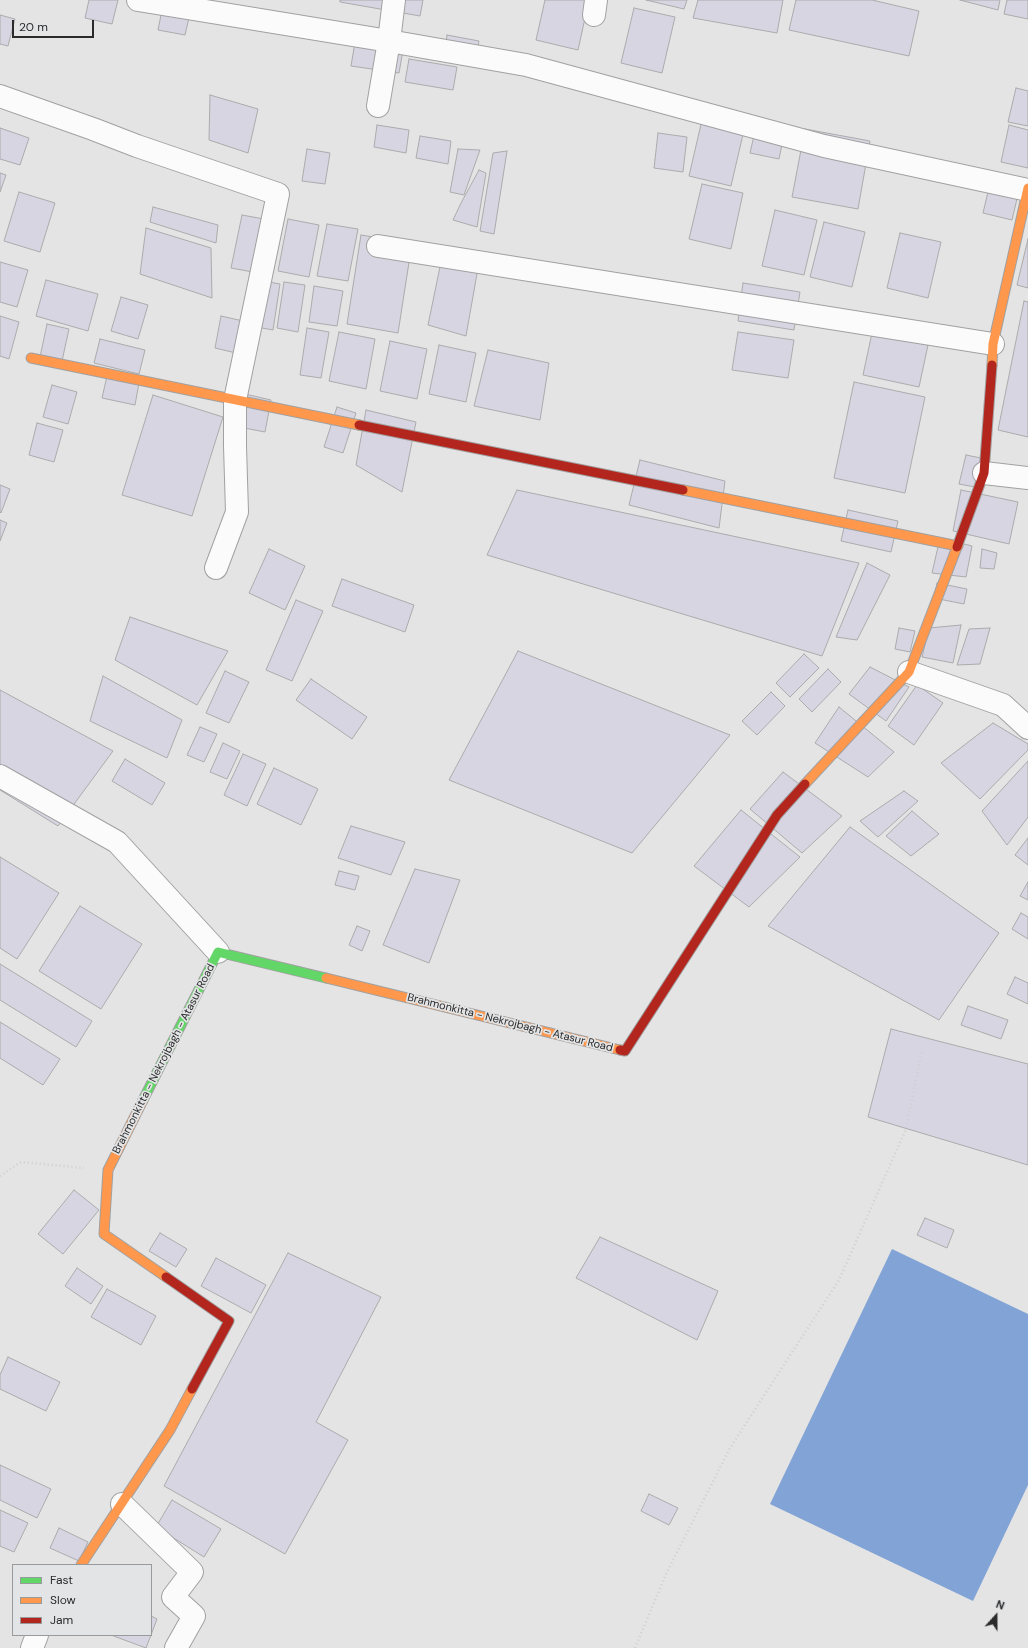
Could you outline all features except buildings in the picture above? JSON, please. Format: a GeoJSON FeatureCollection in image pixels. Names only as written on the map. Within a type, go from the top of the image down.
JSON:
{"type":"FeatureCollection","features":[{"type":"Feature","properties":{"kind":"street"},"geometry":{"type":"LineString","coordinates":[[138,0],[526,65],[824,146],[1028,189]]}},
{"type":"Feature","properties":{"kind":"street"},"geometry":{"type":"LineString","coordinates":[[378,106],[394,0]]}},
{"type":"Feature","properties":{"kind":"street"},"geometry":{"type":"LineString","coordinates":[[0,96],[93,128],[137,146],[278,194],[235,400],[237,512],[216,568]]}},
{"type":"Feature","properties":{"kind":"street","name":"Brahmonkitta - Nekrojbagh - Atasur Road"},"geometry":{"type":"LineString","coordinates":[[82,1564],[170,1430],[229,1321],[104,1234],[108,1170],[218,952],[625,1051],[777,815],[909,672],[958,546],[984,473],[993,344],[1028,189]]}},
{"type":"Feature","properties":{"kind":"street"},"geometry":{"type":"LineString","coordinates":[[378,246],[993,344]]}},
{"type":"Feature","properties":{"kind":"street"},"geometry":{"type":"LineString","coordinates":[[31,358],[958,546]]}},
{"type":"Feature","properties":{"kind":"street"},"geometry":{"type":"LineString","coordinates":[[984,473],[1028,478]]}},
{"type":"Feature","properties":{"kind":"street"},"geometry":{"type":"LineString","coordinates":[[909,672],[1003,705],[1028,728]]}},
{"type":"Feature","properties":{"kind":"street"},"geometry":{"type":"LineString","coordinates":[[0,776],[117,842],[218,952]]}},
{"type":"Feature","properties":{"kind":"street"},"geometry":{"type":"LineString","coordinates":[[122,1504],[192,1572],[173,1597],[194,1616],[176,1648]]}},
{"type":"Feature","properties":{"kind":"street"},"geometry":{"type":"LineString","coordinates":[[32,1648],[37,1636]]}},
{"type":"Feature","properties":{"kind":"path"},"geometry":{"type":"LineString","coordinates":[[635,1648],[666,1574],[730,1448],[839,1280],[906,1129],[922,1050]]}},
{"type":"Feature","properties":{"kind":"path"},"geometry":{"type":"LineString","coordinates":[[0,1176],[21,1162],[108,1170]]}},
{"type":"Feature","properties":{"kind":"water"},"geometry":{"type":"Polygon","coordinates":[[[892,1249],[1028,1314],[1028,1485],[973,1601],[770,1504],[892,1249]]]}},
{"type":"Feature","properties":{"kind":"traffic: fast"},"geometry":{"type":"LineString","coordinates":[[143,1100],[218,952],[326,978]]}},
{"type":"Feature","properties":{"kind":"traffic: slow"},"geometry":{"type":"LineString","coordinates":[[992,365],[993,344],[1028,188]]}},
{"type":"Feature","properties":{"kind":"traffic: slow"},"geometry":{"type":"LineString","coordinates":[[31,358],[359,425]]}},
{"type":"Feature","properties":{"kind":"traffic: slow"},"geometry":{"type":"LineString","coordinates":[[683,490],[958,546]]}},
{"type":"Feature","properties":{"kind":"traffic: slow"},"geometry":{"type":"LineString","coordinates":[[805,784],[909,672],[957,547]]}},
{"type":"Feature","properties":{"kind":"traffic: slow"},"geometry":{"type":"LineString","coordinates":[[326,978],[620,1050]]}},
{"type":"Feature","properties":{"kind":"traffic: slow"},"geometry":{"type":"LineString","coordinates":[[143,1100],[108,1170],[104,1234],[166,1277]]}},
{"type":"Feature","properties":{"kind":"traffic: slow"},"geometry":{"type":"LineString","coordinates":[[82,1564],[170,1430],[192,1389]]}},
{"type":"Feature","properties":{"kind":"traffic: jam"},"geometry":{"type":"LineString","coordinates":[[957,547],[984,473],[992,365]]}},
{"type":"Feature","properties":{"kind":"traffic: jam"},"geometry":{"type":"LineString","coordinates":[[359,425],[683,490]]}},
{"type":"Feature","properties":{"kind":"traffic: jam"},"geometry":{"type":"LineString","coordinates":[[620,1050],[625,1051],[777,815],[805,784]]}},
{"type":"Feature","properties":{"kind":"traffic: jam"},"geometry":{"type":"LineString","coordinates":[[166,1277],[229,1321],[192,1389]]}}]}
